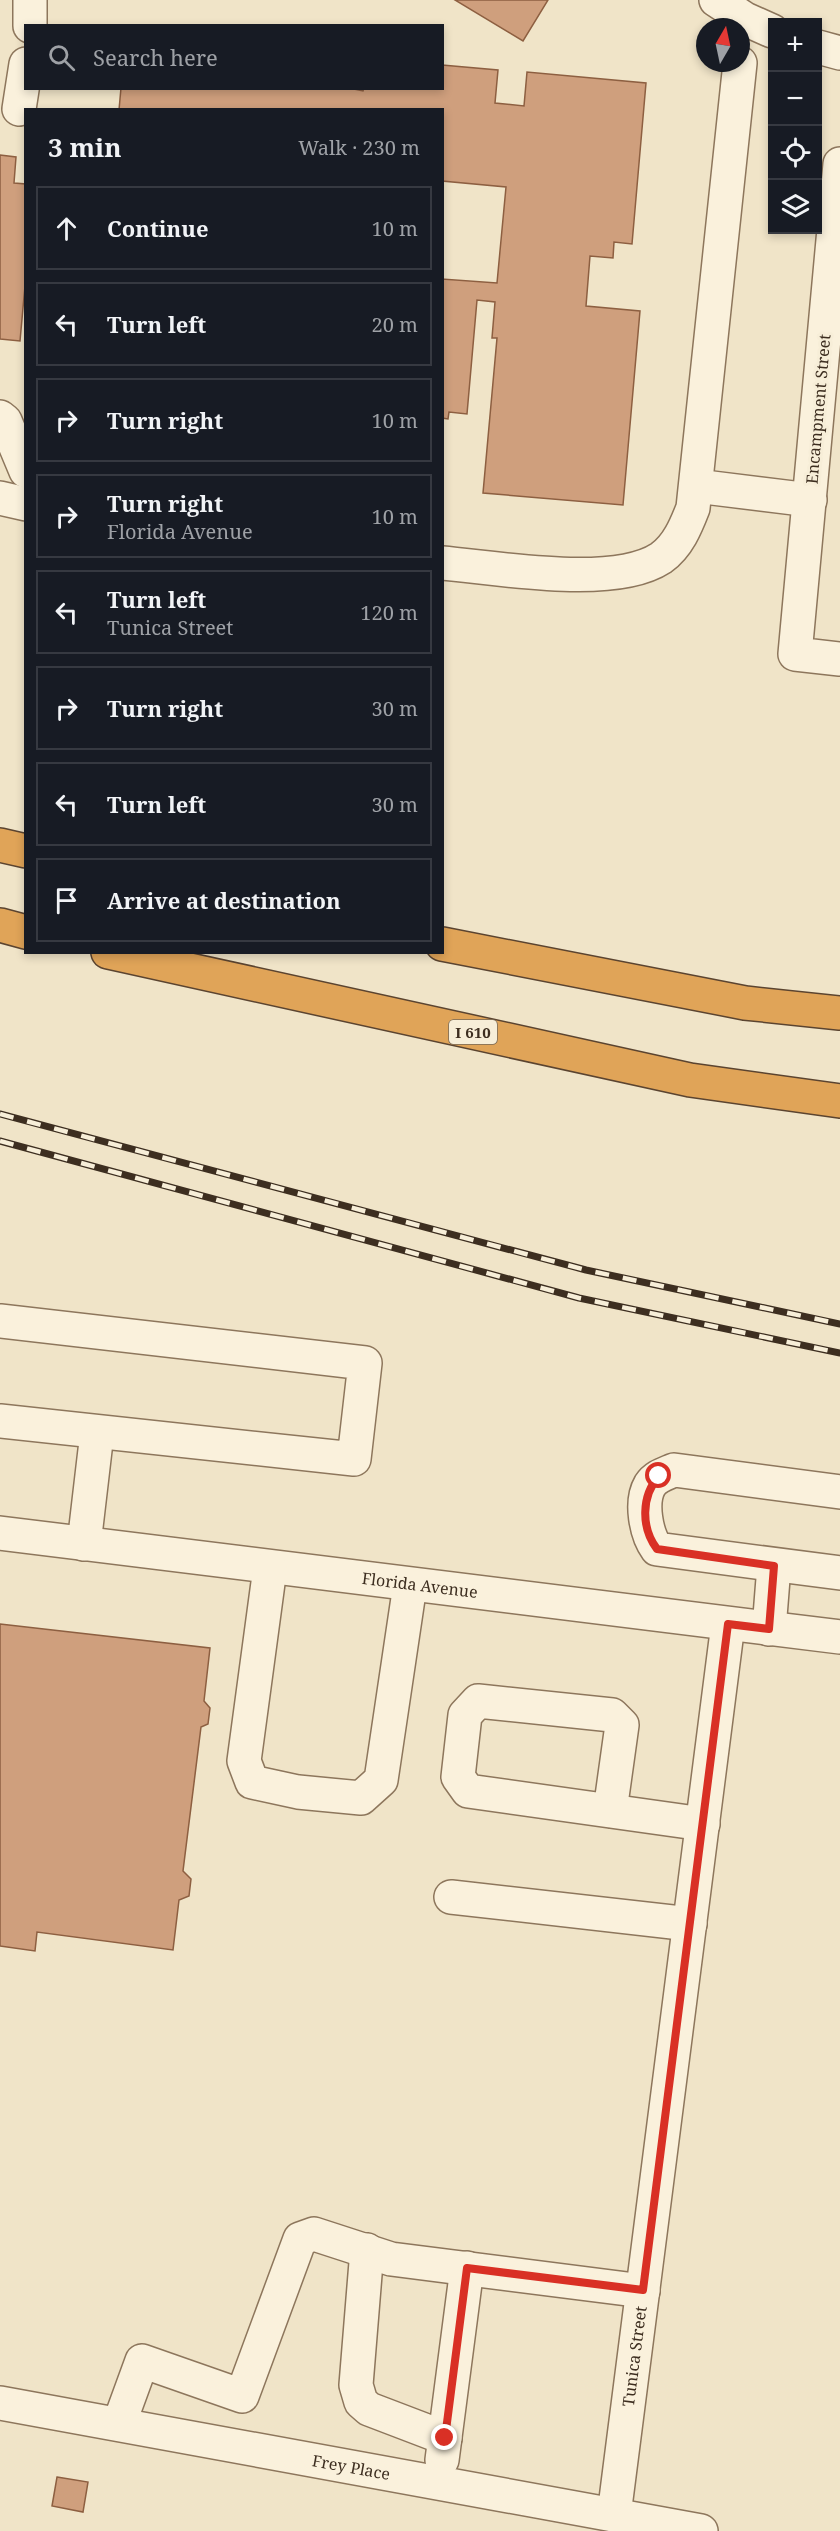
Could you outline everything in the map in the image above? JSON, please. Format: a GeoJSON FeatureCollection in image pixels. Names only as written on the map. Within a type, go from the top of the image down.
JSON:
{"type":"FeatureCollection","features":[{"type":"Feature","properties":{"kind":"highway"},"geometry":{"type":"LineString","coordinates":[[0,845],[24,851]]}},
{"type":"Feature","properties":{"kind":"highway"},"geometry":{"type":"LineString","coordinates":[[0,925],[24,931]]}},
{"type":"Feature","properties":{"kind":"highway"},"geometry":{"type":"LineString","coordinates":[[444,944],[745,1003],[840,1013]]}},
{"type":"Feature","properties":{"kind":"highway","name":"I 610"},"geometry":{"type":"LineString","coordinates":[[117,954],[690,1080],[840,1101]]}},
{"type":"Feature","properties":{"kind":"street"},"geometry":{"type":"LineString","coordinates":[[30,0],[30,24]]}},
{"type":"Feature","properties":{"kind":"street"},"geometry":{"type":"LineString","coordinates":[[716,0],[759,25],[750,41]]}},
{"type":"Feature","properties":{"kind":"street"},"geometry":{"type":"LineString","coordinates":[[822,48],[840,53]]}},
{"type":"Feature","properties":{"kind":"street"},"geometry":{"type":"LineString","coordinates":[[444,563],[594,576],[634,569],[662,558],[683,534],[693,508],[696,486],[739,72]]}},
{"type":"Feature","properties":{"kind":"street"},"geometry":{"type":"LineString","coordinates":[[19,109],[24,77]]}},
{"type":"Feature","properties":{"kind":"street","name":"Encampment Street"},"geometry":{"type":"LineString","coordinates":[[840,164],[795,654],[840,659]]}},
{"type":"Feature","properties":{"kind":"street"},"geometry":{"type":"LineString","coordinates":[[0,417],[5,421],[24,466]]}},
{"type":"Feature","properties":{"kind":"street"},"geometry":{"type":"LineString","coordinates":[[696,486],[810,500]]}},
{"type":"Feature","properties":{"kind":"street"},"geometry":{"type":"LineString","coordinates":[[0,498],[24,504]]}},
{"type":"Feature","properties":{"kind":"street"},"geometry":{"type":"LineString","coordinates":[[0,1321],[365,1363],[354,1459],[0,1421]]}},
{"type":"Feature","properties":{"kind":"street"},"geometry":{"type":"LineString","coordinates":[[84,1544],[97,1433]]}},
{"type":"Feature","properties":{"kind":"street"},"geometry":{"type":"LineString","coordinates":[[840,1492],[674,1470],[659,1476],[649,1486],[645,1525],[657,1549],[840,1573]]}},
{"type":"Feature","properties":{"kind":"street","name":"Florida Avenue"},"geometry":{"type":"LineString","coordinates":[[0,1533],[840,1637]]}},
{"type":"Feature","properties":{"kind":"street"},"geometry":{"type":"LineString","coordinates":[[769,1629],[774,1566]]}},
{"type":"Feature","properties":{"kind":"street"},"geometry":{"type":"LineString","coordinates":[[270,1568],[244,1761],[252,1782],[298,1792],[361,1798],[381,1780],[410,1585]]}},
{"type":"Feature","properties":{"kind":"street","name":"Tunica Street"},"geometry":{"type":"LineString","coordinates":[[614,2515],[728,1624]]}},
{"type":"Feature","properties":{"kind":"street"},"geometry":{"type":"LineString","coordinates":[[610,1811],[622,1725],[612,1715],[478,1701],[465,1715],[458,1778],[468,1791],[610,1811],[703,1824]]}},
{"type":"Feature","properties":{"kind":"street"},"geometry":{"type":"LineString","coordinates":[[451,1897],[690,1924]]}},
{"type":"Feature","properties":{"kind":"street"},"geometry":{"type":"LineString","coordinates":[[119,2424],[142,2361],[242,2396],[300,2239],[314,2234],[323,2235],[391,2259],[643,2290]]}},
{"type":"Feature","properties":{"kind":"street"},"geometry":{"type":"LineString","coordinates":[[367,2250],[356,2385],[361,2402],[369,2409],[445,2438]]}},
{"type":"Feature","properties":{"kind":"street"},"geometry":{"type":"LineString","coordinates":[[439,2483],[467,2268]]}},
{"type":"Feature","properties":{"kind":"street","name":"Frey Place"},"geometry":{"type":"LineString","coordinates":[[0,2403],[701,2531]]}},
{"type":"Feature","properties":{"kind":"building"},"geometry":{"type":"Polygon","coordinates":[[[455,0],[548,0],[523,41],[455,0]]]}},
{"type":"Feature","properties":{"kind":"building"},"geometry":{"type":"Polygon","coordinates":[[[444,65],[498,70],[495,103],[524,106],[527,72],[646,83],[632,244],[614,242],[613,258],[590,256],[586,306],[640,311],[623,505],[483,493],[497,338],[492,338],[495,302],[477,300],[467,414],[449,412],[448,419],[444,418],[444,279],[497,283],[506,187],[444,181],[444,108],[119,108],[121,90],[444,90],[444,65]]]}},
{"type":"Feature","properties":{"kind":"building"},"geometry":{"type":"Polygon","coordinates":[[[0,155],[16,157],[14,183],[24,184],[24,297],[20,341],[0,339],[0,155]]]}},
{"type":"Feature","properties":{"kind":"building"},"geometry":{"type":"Polygon","coordinates":[[[0,1624],[210,1648],[204,1701],[210,1708],[208,1724],[201,1727],[183,1871],[191,1879],[189,1896],[179,1900],[173,1950],[37,1932],[35,1951],[0,1946],[0,1624]]]}},
{"type":"Feature","properties":{"kind":"building"},"geometry":{"type":"Polygon","coordinates":[[[57,2477],[88,2482],[83,2512],[52,2506],[57,2477]]]}},
{"type":"Feature","properties":{"kind":"railway"},"geometry":{"type":"LineString","coordinates":[[0,1114],[586,1270],[840,1324]]}},
{"type":"Feature","properties":{"kind":"railway"},"geometry":{"type":"LineString","coordinates":[[0,1141],[579,1298],[840,1353]]}},
{"type":"Feature","properties":{"kind":"route"},"geometry":{"type":"LineString","coordinates":[[445,2438],[467,2268],[643,2290],[728,1624],[769,1629],[774,1566],[657,1549],[650,1540],[645,1525],[649,1486],[659,1476]]}}]}
